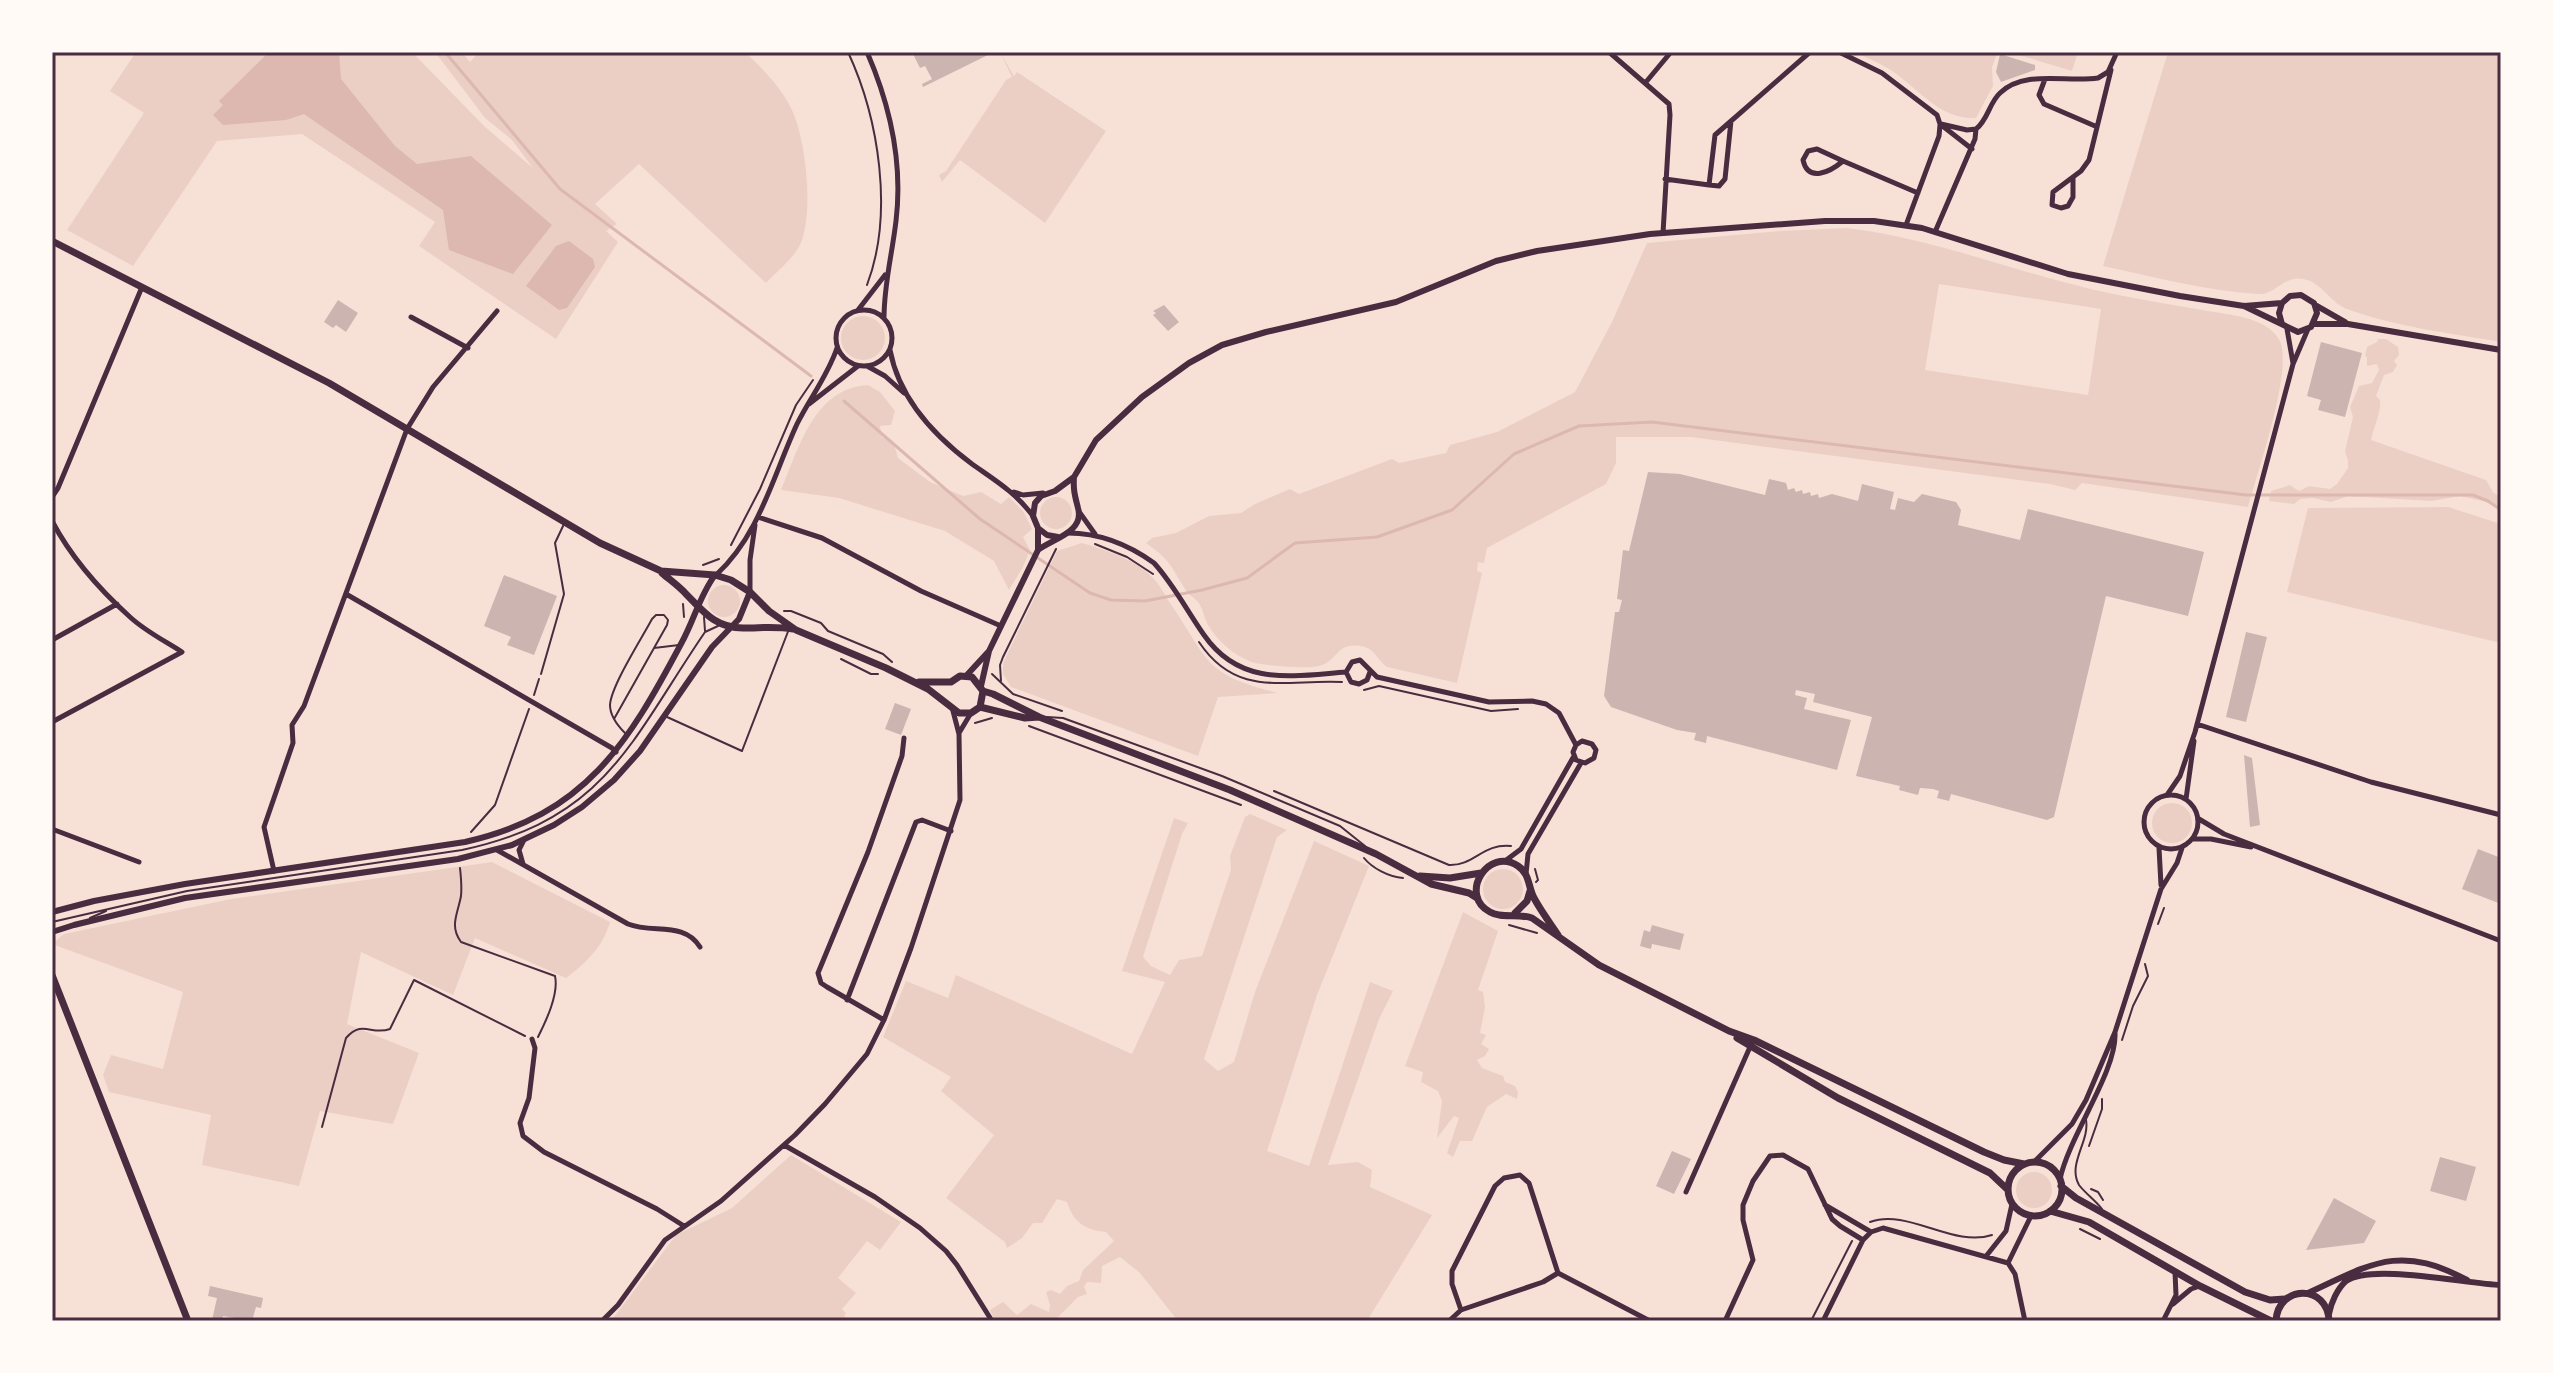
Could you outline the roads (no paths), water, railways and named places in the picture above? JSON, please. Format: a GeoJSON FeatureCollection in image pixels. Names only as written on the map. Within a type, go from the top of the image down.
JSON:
{"type":"FeatureCollection","features":[{"type":"Feature","properties":{"kind":"main road"},"geometry":{"type":"LineString","coordinates":[[52,241],[329,383],[565,523],[661,571],[701,612],[723,624],[793,629]]}},
{"type":"Feature","properties":{"kind":"main road"},"geometry":{"type":"LineString","coordinates":[[661,571],[715,575],[731,580],[793,629],[886,668],[937,694],[950,707],[971,713],[980,707],[1025,718],[1039,717]]}},
{"type":"Feature","properties":{"kind":"main road"},"geometry":{"type":"LineString","coordinates":[[911,682],[951,682],[966,676],[982,688],[1039,717],[1230,790],[1410,876],[1439,887],[1469,893],[1494,914],[1532,918],[1599,965],[1729,1031],[1754,1040],[1984,1152],[2004,1160],[2046,1165],[2076,1198],[2245,1292],[2270,1300],[2308,1293],[2324,1302],[2329,1317]]}},
{"type":"Feature","properties":{"kind":"main road"},"geometry":{"type":"LineString","coordinates":[[950,707],[945,692],[951,682]]}},
{"type":"Feature","properties":{"kind":"main road"},"geometry":{"type":"LineString","coordinates":[[980,707],[982,688]]}},
{"type":"Feature","properties":{"kind":"main road"},"geometry":{"type":"LineString","coordinates":[[1410,876],[1450,878],[1481,873],[1493,864],[1503,862],[1516,865],[1526,875],[1530,889],[1558,935]]}},
{"type":"Feature","properties":{"kind":"main road"},"geometry":{"type":"LineString","coordinates":[[1478,899],[1476,886],[1481,873]]}},
{"type":"Feature","properties":{"kind":"main road"},"geometry":{"type":"LineString","coordinates":[[1513,914],[1527,901],[1530,889]]}},
{"type":"Feature","properties":{"kind":"main road"},"geometry":{"type":"LineString","coordinates":[[52,975],[188,1321]]}},
{"type":"Feature","properties":{"kind":"main road"},"geometry":{"type":"LineString","coordinates":[[1729,1031],[1750,1047],[1838,1098],[1990,1173],[2008,1190]]}},
{"type":"Feature","properties":{"kind":"main road"},"geometry":{"type":"LineString","coordinates":[[2024,1164],[2012,1174],[2008,1190],[2012,1204],[2021,1212],[2031,1216],[2050,1211],[2057,1204],[2060,1183]]}},
{"type":"Feature","properties":{"kind":"main road"},"geometry":{"type":"LineString","coordinates":[[2050,1211],[2089,1222],[2200,1286],[2274,1321],[2285,1299]]}},
{"type":"Feature","properties":{"kind":"street"},"geometry":{"type":"LineString","coordinates":[[867,52],[879,80],[897,167],[897,217],[886,274],[884,318]]}},
{"type":"Feature","properties":{"kind":"street"},"geometry":{"type":"LineString","coordinates":[[1609,52],[1664,98],[1670,110],[1663,233]]}},
{"type":"Feature","properties":{"kind":"street"},"geometry":{"type":"LineString","coordinates":[[1646,82],[1671,52]]}},
{"type":"Feature","properties":{"kind":"street"},"geometry":{"type":"LineString","coordinates":[[1709,185],[1715,135],[1810,52]]}},
{"type":"Feature","properties":{"kind":"street"},"geometry":{"type":"LineString","coordinates":[[1839,52],[1882,73],[1937,115],[1939,136],[1906,225]]}},
{"type":"Feature","properties":{"kind":"street"},"geometry":{"type":"LineString","coordinates":[[2073,178],[2073,197],[2068,206],[2061,208],[2052,205],[2053,192],[2073,178],[2089,160],[2095,141],[2095,126],[2117,52]]}},
{"type":"Feature","properties":{"kind":"street"},"geometry":{"type":"LineString","coordinates":[[1935,232],[1972,149],[1976,129],[2000,92],[2022,81],[2098,78],[2108,72],[2112,65]]}},
{"type":"Feature","properties":{"kind":"street"},"geometry":{"type":"LineString","coordinates":[[2045,79],[2039,95],[2044,104],[2095,126]]}},
{"type":"Feature","properties":{"kind":"street"},"geometry":{"type":"LineString","coordinates":[[1665,179],[1719,186],[1725,179],[1731,120]]}},
{"type":"Feature","properties":{"kind":"street"},"geometry":{"type":"LineString","coordinates":[[1940,124],[1976,129]]}},
{"type":"Feature","properties":{"kind":"street"},"geometry":{"type":"LineString","coordinates":[[1940,124],[1972,149]]}},
{"type":"Feature","properties":{"kind":"street"},"geometry":{"type":"LineString","coordinates":[[1843,161],[1819,174],[1810,173],[1803,160],[1808,151],[1817,149],[1918,193]]}},
{"type":"Feature","properties":{"kind":"street"},"geometry":{"type":"LineString","coordinates":[[1055,491],[1074,477],[1096,440],[1117,418],[1170,376],[1222,345],[1396,302],[1496,261],[1537,251],[1650,234],[1837,220],[1874,221],[1935,232],[2068,274],[2244,306],[2282,303]]}},
{"type":"Feature","properties":{"kind":"street"},"geometry":{"type":"LineString","coordinates":[[886,274],[858,310],[846,316],[835,334],[837,348],[847,361],[858,366],[880,361],[890,350]]}},
{"type":"Feature","properties":{"kind":"street"},"geometry":{"type":"LineString","coordinates":[[52,497],[142,287]]}},
{"type":"Feature","properties":{"kind":"street"},"geometry":{"type":"LineString","coordinates":[[2293,364],[2279,313],[2282,303],[2290,296],[2301,295],[2332,317],[2348,324]]}},
{"type":"Feature","properties":{"kind":"street"},"geometry":{"type":"LineString","coordinates":[[2167,795],[2186,799],[2199,819],[2193,839],[2182,848],[2170,850],[2158,847],[2147,835],[2144,816],[2152,802],[2167,795],[2180,776],[2195,732],[2293,364],[2317,313],[2314,303]]}},
{"type":"Feature","properties":{"kind":"street"},"geometry":{"type":"LineString","coordinates":[[2244,306],[2298,332],[2311,326],[2348,324],[2501,350]]}},
{"type":"Feature","properties":{"kind":"street"},"geometry":{"type":"LineString","coordinates":[[858,310],[875,312],[884,318],[892,333],[890,350],[905,393]]}},
{"type":"Feature","properties":{"kind":"street"},"geometry":{"type":"LineString","coordinates":[[274,871],[264,827],[293,743],[292,725],[304,706],[407,429],[433,387],[497,311]]}},
{"type":"Feature","properties":{"kind":"street"},"geometry":{"type":"LineString","coordinates":[[411,317],[468,348]]}},
{"type":"Feature","properties":{"kind":"street"},"geometry":{"type":"LineString","coordinates":[[52,912],[121,895],[449,845],[502,833],[541,816],[572,795],[598,772],[628,736],[701,612],[715,575],[728,564],[757,520],[815,389],[837,348]]}},
{"type":"Feature","properties":{"kind":"street"},"geometry":{"type":"LineString","coordinates":[[808,405],[858,366]]}},
{"type":"Feature","properties":{"kind":"street"},"geometry":{"type":"LineString","coordinates":[[867,366],[905,393],[935,432],[971,463],[1013,492],[1033,516],[1038,528],[1038,550],[989,651],[982,688]]}},
{"type":"Feature","properties":{"kind":"street"},"geometry":{"type":"LineString","coordinates":[[1074,477],[1074,500]]}},
{"type":"Feature","properties":{"kind":"street"},"geometry":{"type":"LineString","coordinates":[[1013,492],[1023,495],[1064,492],[1074,500],[1082,520],[1095,534]]}},
{"type":"Feature","properties":{"kind":"street"},"geometry":{"type":"LineString","coordinates":[[1033,516],[1035,503],[1045,493]]}},
{"type":"Feature","properties":{"kind":"street"},"geometry":{"type":"LineString","coordinates":[[1068,533],[1077,523],[1079,510]]}},
{"type":"Feature","properties":{"kind":"street"},"geometry":{"type":"LineString","coordinates":[[54,930],[185,898],[458,859],[497,850],[554,825],[598,794],[640,751],[712,647],[733,627],[744,610],[750,592],[750,560],[757,520]]}},
{"type":"Feature","properties":{"kind":"street"},"geometry":{"type":"LineString","coordinates":[[757,520],[822,538],[921,591],[1001,626]]}},
{"type":"Feature","properties":{"kind":"street"},"geometry":{"type":"LineString","coordinates":[[52,521],[61,539],[117,604],[132,619],[182,652],[52,722]]}},
{"type":"Feature","properties":{"kind":"street"},"geometry":{"type":"LineString","coordinates":[[1038,528],[1047,535],[1058,537]]}},
{"type":"Feature","properties":{"kind":"street"},"geometry":{"type":"LineString","coordinates":[[1038,550],[1068,533],[1095,534],[1140,553],[1154,563],[1220,655],[1254,673],[1272,676],[1346,672]]}},
{"type":"Feature","properties":{"kind":"street"},"geometry":{"type":"LineString","coordinates":[[346,594],[616,752]]}},
{"type":"Feature","properties":{"kind":"street"},"geometry":{"type":"LineString","coordinates":[[52,640],[117,604]]}},
{"type":"Feature","properties":{"kind":"street"},"geometry":{"type":"LineString","coordinates":[[966,676],[989,651]]}},
{"type":"Feature","properties":{"kind":"street"},"geometry":{"type":"LineString","coordinates":[[1370,672],[1367,680],[1359,684],[1351,682],[1346,672],[1356,660],[1367,664],[1370,672],[1377,677],[1489,702],[1532,701],[1546,704],[1559,713],[1576,745],[1574,756],[1521,849],[1503,862]]}},
{"type":"Feature","properties":{"kind":"street"},"geometry":{"type":"LineString","coordinates":[[602,1321],[618,1305],[660,1245],[721,1201],[808,1123],[867,1054],[884,1020],[960,800],[959,734],[950,707]]}},
{"type":"Feature","properties":{"kind":"street"},"geometry":{"type":"LineString","coordinates":[[959,734],[971,713]]}},
{"type":"Feature","properties":{"kind":"street"},"geometry":{"type":"LineString","coordinates":[[2197,724],[2371,782],[2501,815]]}},
{"type":"Feature","properties":{"kind":"street"},"geometry":{"type":"LineString","coordinates":[[2186,799],[2195,732]]}},
{"type":"Feature","properties":{"kind":"street"},"geometry":{"type":"LineString","coordinates":[[884,1020],[821,983],[818,973],[868,852],[902,756],[904,738]]}},
{"type":"Feature","properties":{"kind":"street"},"geometry":{"type":"LineString","coordinates":[[1526,875],[1528,854],[1581,763],[1592,761],[1596,750],[1592,744],[1586,741],[1576,745]]}},
{"type":"Feature","properties":{"kind":"street"},"geometry":{"type":"LineString","coordinates":[[1574,756],[1581,763]]}},
{"type":"Feature","properties":{"kind":"street"},"geometry":{"type":"LineString","coordinates":[[2199,819],[2224,834],[2501,941]]}},
{"type":"Feature","properties":{"kind":"street"},"geometry":{"type":"LineString","coordinates":[[847,1000],[916,822],[922,820],[951,831]]}},
{"type":"Feature","properties":{"kind":"street"},"geometry":{"type":"LineString","coordinates":[[52,829],[139,862]]}},
{"type":"Feature","properties":{"kind":"street"},"geometry":{"type":"LineString","coordinates":[[524,865],[519,850],[525,839]]}},
{"type":"Feature","properties":{"kind":"street"},"geometry":{"type":"LineString","coordinates":[[2193,839],[2211,839],[2264,849]]}},
{"type":"Feature","properties":{"kind":"street"},"geometry":{"type":"LineString","coordinates":[[2158,847],[2161,889]]}},
{"type":"Feature","properties":{"kind":"street"},"geometry":{"type":"LineString","coordinates":[[2034,1162],[2072,1124],[2090,1090],[2115,1032],[2161,889],[2182,848]]}},
{"type":"Feature","properties":{"kind":"street"},"geometry":{"type":"LineString","coordinates":[[497,850],[628,924],[650,930],[683,931],[695,938],[700,947]]}},
{"type":"Feature","properties":{"kind":"street"},"geometry":{"type":"LineString","coordinates":[[2060,1183],[2066,1158],[2103,1078],[2115,1032]]}},
{"type":"Feature","properties":{"kind":"street"},"geometry":{"type":"LineString","coordinates":[[532,1039],[535,1048],[530,1089],[520,1123],[523,1136],[544,1152],[657,1209],[684,1226]]}},
{"type":"Feature","properties":{"kind":"street"},"geometry":{"type":"LineString","coordinates":[[1686,1192],[1750,1047]]}},
{"type":"Feature","properties":{"kind":"street"},"geometry":{"type":"LineString","coordinates":[[784,1145],[875,1197],[920,1228],[952,1258],[992,1321]]}},
{"type":"Feature","properties":{"kind":"street"},"geometry":{"type":"LineString","coordinates":[[1725,1321],[1752,1267],[1753,1253],[1742,1213],[1745,1198],[1765,1160],[1779,1154],[1808,1169],[1836,1223],[1863,1240]]}},
{"type":"Feature","properties":{"kind":"street"},"geometry":{"type":"LineString","coordinates":[[1461,1310],[1452,1284],[1452,1271],[1495,1186],[1504,1178],[1520,1175],[1529,1183],[1558,1273],[1650,1321]]}},
{"type":"Feature","properties":{"kind":"street"},"geometry":{"type":"LineString","coordinates":[[1824,1204],[1871,1232]]}},
{"type":"Feature","properties":{"kind":"street"},"geometry":{"type":"LineString","coordinates":[[1987,1255],[2006,1231],[2012,1204]]}},
{"type":"Feature","properties":{"kind":"street"},"geometry":{"type":"LineString","coordinates":[[2008,1263],[2031,1216]]}},
{"type":"Feature","properties":{"kind":"street"},"geometry":{"type":"LineString","coordinates":[[1823,1321],[1863,1240],[1871,1232],[1890,1228],[2008,1263],[2015,1274],[2025,1321]]}},
{"type":"Feature","properties":{"kind":"street"},"geometry":{"type":"LineString","coordinates":[[2308,1293],[2359,1270],[2402,1259],[2430,1262],[2470,1281]]}},
{"type":"Feature","properties":{"kind":"street"},"geometry":{"type":"LineString","coordinates":[[2163,1321],[2176,1295],[2175,1271]]}},
{"type":"Feature","properties":{"kind":"street"},"geometry":{"type":"LineString","coordinates":[[1449,1321],[1461,1310],[1543,1282],[1558,1273]]}},
{"type":"Feature","properties":{"kind":"street"},"geometry":{"type":"LineString","coordinates":[[2329,1317],[2338,1292],[2346,1282],[2355,1278],[2388,1274],[2501,1285]]}},
{"type":"Feature","properties":{"kind":"street"},"geometry":{"type":"LineString","coordinates":[[2168,1311],[2178,1299],[2200,1286]]}},
{"type":"Feature","properties":{"kind":"lane"},"geometry":{"type":"LineString","coordinates":[[541,674],[564,594],[555,543],[565,523]]}},
{"type":"Feature","properties":{"kind":"lane"},"geometry":{"type":"LineString","coordinates":[[701,612],[705,632]]}},
{"type":"Feature","properties":{"kind":"lane"},"geometry":{"type":"LineString","coordinates":[[614,719],[667,625],[664,615],[654,616],[610,705],[614,719],[635,741]]}},
{"type":"Feature","properties":{"kind":"lane"},"geometry":{"type":"LineString","coordinates":[[52,922],[187,891],[447,853],[496,842],[545,822],[604,778],[635,741],[705,632],[723,624]]}},
{"type":"Feature","properties":{"kind":"lane"},"geometry":{"type":"LineString","coordinates":[[664,715],[742,751],[793,629]]}},
{"type":"Feature","properties":{"kind":"lane"},"geometry":{"type":"LineString","coordinates":[[654,648],[680,645]]}},
{"type":"Feature","properties":{"kind":"lane"},"geometry":{"type":"LineString","coordinates":[[74,925],[115,908]]}},
{"type":"Feature","properties":{"kind":"lane"},"geometry":{"type":"LineString","coordinates":[[2085,1115],[2088,1129],[2075,1173],[2081,1188],[2106,1213]]}},
{"type":"Feature","properties":{"kind":"waterway"},"geometry":{"type":"LineString","coordinates":[[445,52],[560,189],[811,376]]}},
{"type":"Feature","properties":{"kind":"waterway"},"geometry":{"type":"LineString","coordinates":[[844,401],[980,519],[1090,593],[1111,600],[1145,601],[1202,590],[1247,578],[1295,543],[1377,537],[1452,510],[1514,454],[1579,426],[1652,422],[2246,495],[2473,495],[2501,510]]}}]}
